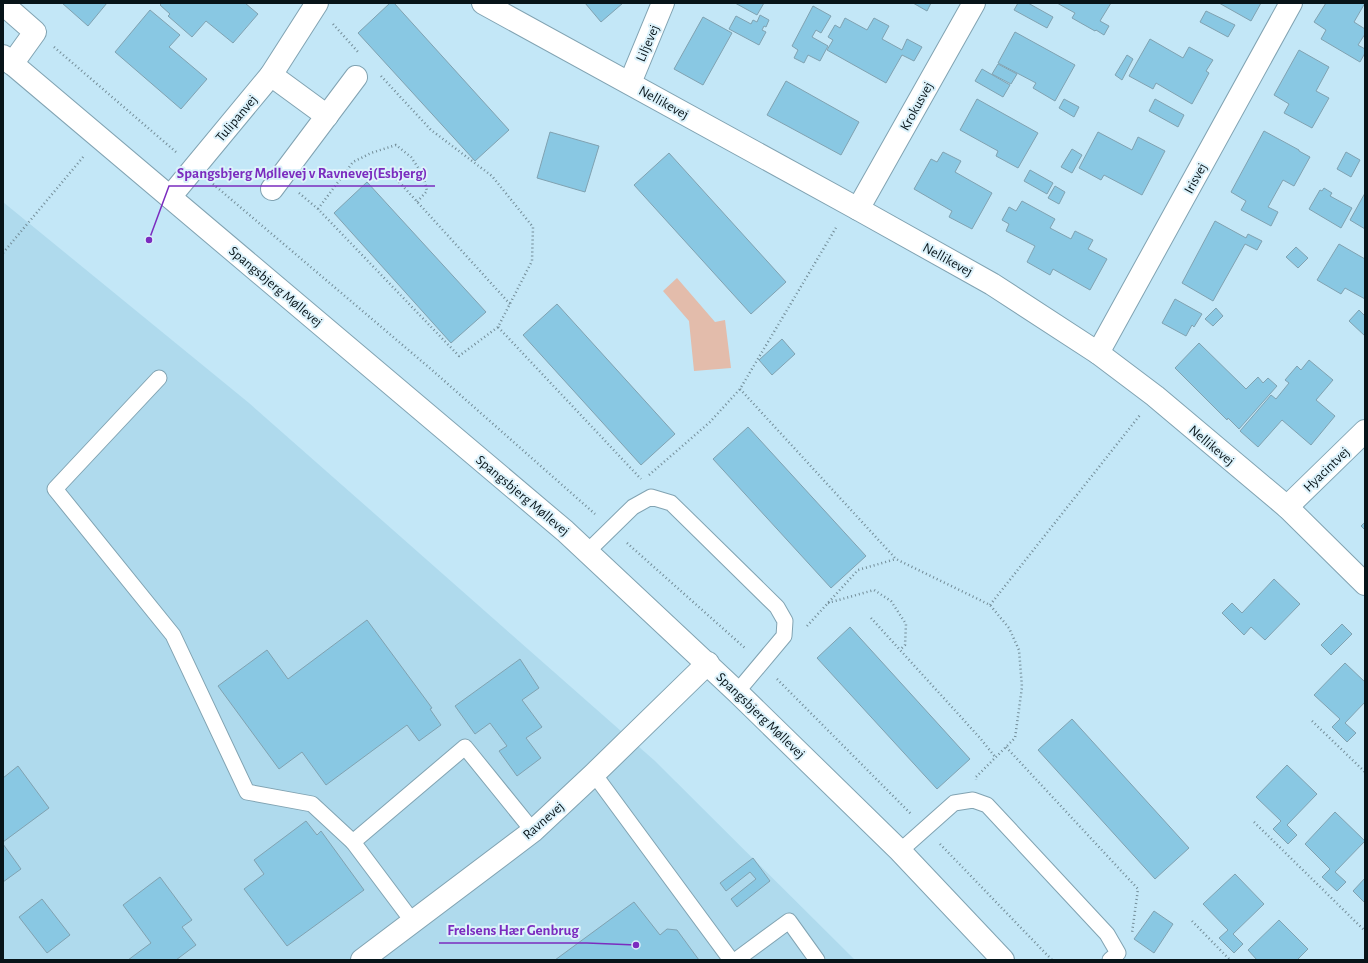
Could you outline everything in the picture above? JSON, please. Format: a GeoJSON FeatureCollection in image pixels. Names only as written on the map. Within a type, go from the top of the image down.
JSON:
{"type":"FeatureCollection","features":[{"type":"Feature","properties":{"kind":"street","name":"Nellikevej"},"geometry":{"type":"LineString","coordinates":[[483,3],[992,284],[1098,353],[1155,396],[1287,508],[1365,584]]}},
{"type":"Feature","properties":{"kind":"street","name":"Liljevej"},"geometry":{"type":"LineString","coordinates":[[630,83],[663,3]]}},
{"type":"Feature","properties":{"kind":"street","name":"Krokusvej"},"geometry":{"type":"LineString","coordinates":[[858,209],[974,3]]}},
{"type":"Feature","properties":{"kind":"street","name":"Irisvej"},"geometry":{"type":"LineString","coordinates":[[1098,353],[1291,3]]}},
{"type":"Feature","properties":{"kind":"street","name":"Spangsbjerg Møllevej"},"geometry":{"type":"LineString","coordinates":[[3,4],[35,32],[8,60],[553,521],[738,692],[900,851],[1003,960]]}},
{"type":"Feature","properties":{"kind":"street","name":"Tulipanvej"},"geometry":{"type":"LineString","coordinates":[[170,197],[271,75],[316,4]]}},
{"type":"Feature","properties":{"kind":"street"},"geometry":{"type":"LineString","coordinates":[[271,75],[327,116]]}},
{"type":"Feature","properties":{"kind":"street"},"geometry":{"type":"LineString","coordinates":[[276,183],[356,77]]}},
{"type":"Feature","properties":{"kind":"street","name":"Hyacintvej"},"geometry":{"type":"LineString","coordinates":[[1287,508],[1365,431]]}},
{"type":"Feature","properties":{"kind":"street","name":"Ravnevej"},"geometry":{"type":"LineString","coordinates":[[362,960],[533,831],[708,663]]}},
{"type":"Feature","properties":{"kind":"lane"},"geometry":{"type":"LineString","coordinates":[[159,378],[55,489],[173,635],[247,792],[312,804],[353,842],[413,922]]}},
{"type":"Feature","properties":{"kind":"lane"},"geometry":{"type":"LineString","coordinates":[[587,552],[633,507],[651,497],[671,503],[777,607],[784,621],[784,636],[738,692]]}},
{"type":"Feature","properties":{"kind":"lane"},"geometry":{"type":"LineString","coordinates":[[353,842],[465,747],[533,831]]}},
{"type":"Feature","properties":{"kind":"lane"},"geometry":{"type":"LineString","coordinates":[[594,774],[731,960]]}},
{"type":"Feature","properties":{"kind":"lane"},"geometry":{"type":"LineString","coordinates":[[900,851],[954,803],[973,800],[987,805],[1107,934],[1114,956]]}},
{"type":"Feature","properties":{"kind":"lane"},"geometry":{"type":"LineString","coordinates":[[736,960],[789,921],[817,960]]}},
{"type":"Feature","properties":{"kind":"path"},"geometry":{"type":"LineString","coordinates":[[316,4],[362,56]]}},
{"type":"Feature","properties":{"kind":"path"},"geometry":{"type":"LineString","coordinates":[[276,183],[318,209],[459,356],[498,327],[532,261],[532,227],[492,176],[431,130],[378,73]]}},
{"type":"Feature","properties":{"kind":"path"},"geometry":{"type":"LineString","coordinates":[[3,251],[99,138]]}},
{"type":"Feature","properties":{"kind":"path"},"geometry":{"type":"LineString","coordinates":[[318,209],[353,162],[371,153],[396,145],[411,158],[423,175],[427,191],[417,202]]}},
{"type":"Feature","properties":{"kind":"path"},"geometry":{"type":"LineString","coordinates":[[391,173],[510,304]]}},
{"type":"Feature","properties":{"kind":"path"},"geometry":{"type":"LineString","coordinates":[[643,481],[710,422],[740,389],[836,227],[858,209]]}},
{"type":"Feature","properties":{"kind":"path"},"geometry":{"type":"LineString","coordinates":[[498,327],[643,481],[651,497]]}},
{"type":"Feature","properties":{"kind":"path"},"geometry":{"type":"LineString","coordinates":[[740,389],[896,559],[990,605],[1009,628],[1018,650],[1022,688],[1015,738],[976,777],[973,800]]}},
{"type":"Feature","properties":{"kind":"path"},"geometry":{"type":"LineString","coordinates":[[990,605],[1155,396]]}},
{"type":"Feature","properties":{"kind":"path"},"geometry":{"type":"LineString","coordinates":[[779,641],[801,645],[807,625],[858,570],[896,559]]}},
{"type":"Feature","properties":{"kind":"path"},"geometry":{"type":"LineString","coordinates":[[827,604],[874,590],[892,601],[906,624],[905,645],[900,650]]}},
{"type":"Feature","properties":{"kind":"path"},"geometry":{"type":"LineString","coordinates":[[871,618],[980,738],[996,758]]}},
{"type":"Feature","properties":{"kind":"path"},"geometry":{"type":"LineString","coordinates":[[1312,721],[1365,772]]}},
{"type":"Feature","properties":{"kind":"path"},"geometry":{"type":"LineString","coordinates":[[1006,747],[1138,889],[1132,933],[1114,956]]}},
{"type":"Feature","properties":{"kind":"path"},"geometry":{"type":"LineString","coordinates":[[1254,822],[1365,930]]}},
{"type":"Feature","properties":{"kind":"path"},"geometry":{"type":"LineString","coordinates":[[1192,921],[1230,960]]}},
{"type":"Feature","properties":{"kind":"shaded area"},"geometry":{"type":"Polygon","coordinates":[[[3,202],[249,403],[655,761],[855,960],[3,960],[3,202]]]}},
{"type":"Feature","properties":{"kind":"shaded area"},"geometry":{"type":"Polygon","coordinates":[[[677,278],[715,322],[725,320],[731,368],[694,371],[689,321],[663,291],[677,278]]]}},
{"type":"Feature","properties":{"kind":"building"},"geometry":{"type":"Polygon","coordinates":[[[62,3],[107,3],[88,26],[62,3]]]}},
{"type":"Feature","properties":{"kind":"building"},"geometry":{"type":"Polygon","coordinates":[[[162,3],[245,3],[258,14],[233,43],[206,21],[192,37],[168,16],[170,14],[160,5],[162,3]]]}},
{"type":"Feature","properties":{"kind":"building"},"geometry":{"type":"Polygon","coordinates":[[[390,3],[394,3],[509,130],[475,161],[358,33],[390,3]]]}},
{"type":"Feature","properties":{"kind":"building"},"geometry":{"type":"Polygon","coordinates":[[[585,3],[623,3],[601,22],[585,3]]]}},
{"type":"Feature","properties":{"kind":"building"},"geometry":{"type":"Polygon","coordinates":[[[735,3],[764,3],[757,15],[735,3]]]}},
{"type":"Feature","properties":{"kind":"building"},"geometry":{"type":"Polygon","coordinates":[[[913,3],[931,3],[927,11],[913,3]]]}},
{"type":"Feature","properties":{"kind":"building"},"geometry":{"type":"Polygon","coordinates":[[[1018,3],[1028,3],[1053,17],[1047,28],[1014,10],[1018,3]]]}},
{"type":"Feature","properties":{"kind":"building"},"geometry":{"type":"Polygon","coordinates":[[[1057,3],[1111,3],[1100,21],[1109,26],[1104,35],[1072,18],[1075,13],[1057,3]]]}},
{"type":"Feature","properties":{"kind":"building"},"geometry":{"type":"Polygon","coordinates":[[[1219,3],[1261,3],[1251,21],[1219,3]]]}},
{"type":"Feature","properties":{"kind":"building"},"geometry":{"type":"Polygon","coordinates":[[[1326,3],[1365,3],[1354,22],[1365,29],[1365,34],[1358,45],[1365,49],[1365,53],[1360,62],[1321,39],[1326,30],[1314,22],[1326,3]]]}},
{"type":"Feature","properties":{"kind":"building"},"geometry":{"type":"Polygon","coordinates":[[[813,6],[831,16],[821,33],[816,30],[812,37],[828,46],[820,61],[808,55],[804,63],[794,58],[798,50],[792,46],[813,6]]]}},
{"type":"Feature","properties":{"kind":"building"},"geometry":{"type":"Polygon","coordinates":[[[150,10],[180,35],[169,47],[207,79],[181,109],[115,52],[150,10]]]}},
{"type":"Feature","properties":{"kind":"building"},"geometry":{"type":"Polygon","coordinates":[[[1206,11],[1235,25],[1228,37],[1200,22],[1206,11]]]}},
{"type":"Feature","properties":{"kind":"building"},"geometry":{"type":"Polygon","coordinates":[[[760,15],[769,20],[766,27],[764,26],[762,30],[766,32],[759,45],[729,29],[736,16],[751,24],[753,20],[757,22],[760,15]]]}},
{"type":"Feature","properties":{"kind":"building"},"geometry":{"type":"Polygon","coordinates":[[[703,17],[732,33],[703,85],[674,69],[703,17]]]}},
{"type":"Feature","properties":{"kind":"building"},"geometry":{"type":"Polygon","coordinates":[[[845,18],[867,30],[874,18],[889,26],[882,39],[902,50],[907,39],[922,47],[914,61],[902,55],[886,83],[827,50],[833,40],[828,37],[835,25],[840,28],[845,18]]]}},
{"type":"Feature","properties":{"kind":"building"},"geometry":{"type":"Polygon","coordinates":[[[1015,32],[1075,65],[1055,101],[1033,88],[1036,83],[998,63],[1015,32]]]}},
{"type":"Feature","properties":{"kind":"building"},"geometry":{"type":"Polygon","coordinates":[[[1150,39],[1183,58],[1189,47],[1213,60],[1206,71],[1209,73],[1192,104],[1156,83],[1153,89],[1129,76],[1150,39]]]}},
{"type":"Feature","properties":{"kind":"building"},"geometry":{"type":"Polygon","coordinates":[[[1299,50],[1329,67],[1316,91],[1329,98],[1312,128],[1284,113],[1289,104],[1274,95],[1299,50]]]}},
{"type":"Feature","properties":{"kind":"building"},"geometry":{"type":"Polygon","coordinates":[[[1127,55],[1133,59],[1122,80],[1115,75],[1127,55]]]}},
{"type":"Feature","properties":{"kind":"building"},"geometry":{"type":"Polygon","coordinates":[[[998,64],[1017,74],[1011,84],[992,74],[998,64]]]}},
{"type":"Feature","properties":{"kind":"building"},"geometry":{"type":"Polygon","coordinates":[[[982,69],[1010,85],[1003,97],[975,81],[982,69]]]}},
{"type":"Feature","properties":{"kind":"building"},"geometry":{"type":"Polygon","coordinates":[[[786,81],[859,122],[841,155],[767,115],[786,81]]]}},
{"type":"Feature","properties":{"kind":"building"},"geometry":{"type":"Polygon","coordinates":[[[977,99],[1038,133],[1018,168],[996,156],[998,151],[960,130],[977,99]]]}},
{"type":"Feature","properties":{"kind":"building"},"geometry":{"type":"Polygon","coordinates":[[[1064,99],[1079,107],[1074,117],[1059,108],[1064,99]]]}},
{"type":"Feature","properties":{"kind":"building"},"geometry":{"type":"Polygon","coordinates":[[[1155,99],[1184,115],[1178,127],[1149,111],[1155,99]]]}},
{"type":"Feature","properties":{"kind":"building"},"geometry":{"type":"Polygon","coordinates":[[[1264,131],[1310,157],[1294,186],[1283,180],[1268,207],[1278,212],[1271,226],[1241,210],[1246,201],[1231,192],[1264,131]]]}},
{"type":"Feature","properties":{"kind":"building"},"geometry":{"type":"Polygon","coordinates":[[[550,132],[599,146],[585,192],[537,178],[550,132]]]}},
{"type":"Feature","properties":{"kind":"building"},"geometry":{"type":"Polygon","coordinates":[[[1098,132],[1132,150],[1138,137],[1165,151],[1142,195],[1104,175],[1101,180],[1079,168],[1098,132]]]}},
{"type":"Feature","properties":{"kind":"building"},"geometry":{"type":"Polygon","coordinates":[[[1072,149],[1082,155],[1072,173],[1061,167],[1072,149]]]}},
{"type":"Feature","properties":{"kind":"building"},"geometry":{"type":"Polygon","coordinates":[[[943,152],[961,161],[955,172],[992,193],[972,229],[949,217],[952,211],[914,189],[931,159],[937,162],[943,152]]]}},
{"type":"Feature","properties":{"kind":"building"},"geometry":{"type":"Polygon","coordinates":[[[1346,152],[1360,160],[1351,177],[1337,169],[1346,152]]]}},
{"type":"Feature","properties":{"kind":"building"},"geometry":{"type":"Polygon","coordinates":[[[669,153],[786,282],[751,314],[634,185],[669,153]]]}},
{"type":"Feature","properties":{"kind":"building"},"geometry":{"type":"Polygon","coordinates":[[[1030,170],[1053,183],[1047,194],[1024,181],[1030,170]]]}},
{"type":"Feature","properties":{"kind":"building"},"geometry":{"type":"Polygon","coordinates":[[[367,182],[486,312],[451,343],[334,213],[367,182]]]}},
{"type":"Feature","properties":{"kind":"building"},"geometry":{"type":"Polygon","coordinates":[[[1055,186],[1065,192],[1059,204],[1048,198],[1055,186]]]}},
{"type":"Feature","properties":{"kind":"building"},"geometry":{"type":"Polygon","coordinates":[[[1324,188],[1332,193],[1330,196],[1352,208],[1341,228],[1309,209],[1320,190],[1322,191],[1324,188]]]}},
{"type":"Feature","properties":{"kind":"building"},"geometry":{"type":"Polygon","coordinates":[[[1365,193],[1365,229],[1350,220],[1365,193]]]}},
{"type":"Feature","properties":{"kind":"building"},"geometry":{"type":"Polygon","coordinates":[[[1022,201],[1055,219],[1050,228],[1071,239],[1075,231],[1093,240],[1088,249],[1107,259],[1090,290],[1053,269],[1050,275],[1027,262],[1035,246],[1006,231],[1009,224],[1002,220],[1009,207],[1016,211],[1022,201]]]}},
{"type":"Feature","properties":{"kind":"building"},"geometry":{"type":"Polygon","coordinates":[[[1215,221],[1246,238],[1248,234],[1262,241],[1257,250],[1245,244],[1213,301],[1182,283],[1215,221]]]}},
{"type":"Feature","properties":{"kind":"building"},"geometry":{"type":"Polygon","coordinates":[[[1339,244],[1365,259],[1365,299],[1345,288],[1341,294],[1317,280],[1339,244]]]}},
{"type":"Feature","properties":{"kind":"building"},"geometry":{"type":"Polygon","coordinates":[[[1296,247],[1308,258],[1298,268],[1286,257],[1296,247]]]}},
{"type":"Feature","properties":{"kind":"building"},"geometry":{"type":"Polygon","coordinates":[[[1175,299],[1202,314],[1194,327],[1192,325],[1186,336],[1162,323],[1175,299]]]}},
{"type":"Feature","properties":{"kind":"building"},"geometry":{"type":"Polygon","coordinates":[[[557,304],[675,434],[641,465],[523,335],[557,304]]]}},
{"type":"Feature","properties":{"kind":"building"},"geometry":{"type":"Polygon","coordinates":[[[1216,308],[1223,316],[1213,326],[1205,319],[1216,308]]]}},
{"type":"Feature","properties":{"kind":"building"},"geometry":{"type":"Polygon","coordinates":[[[1359,310],[1365,316],[1365,336],[1349,321],[1359,310]]]}},
{"type":"Feature","properties":{"kind":"building"},"geometry":{"type":"Polygon","coordinates":[[[782,339],[795,354],[772,375],[759,360],[782,339]]]}},
{"type":"Feature","properties":{"kind":"building"},"geometry":{"type":"Polygon","coordinates":[[[1199,343],[1246,389],[1258,377],[1263,383],[1268,378],[1277,386],[1239,429],[1228,418],[1227,420],[1175,368],[1199,343]]]}},
{"type":"Feature","properties":{"kind":"building"},"geometry":{"type":"Polygon","coordinates":[[[1309,360],[1333,380],[1316,400],[1335,416],[1311,445],[1282,420],[1258,447],[1240,431],[1271,395],[1276,399],[1289,383],[1285,380],[1297,366],[1301,370],[1309,360]]]}},
{"type":"Feature","properties":{"kind":"building"},"geometry":{"type":"Polygon","coordinates":[[[748,427],[866,556],[831,588],[713,459],[748,427]]]}},
{"type":"Feature","properties":{"kind":"building"},"geometry":{"type":"Polygon","coordinates":[[[1365,522],[1365,530],[1361,526],[1365,522]]]}},
{"type":"Feature","properties":{"kind":"building"},"geometry":{"type":"Polygon","coordinates":[[[1274,579],[1300,604],[1265,640],[1251,627],[1244,635],[1222,613],[1232,603],[1242,613],[1274,579]]]}},
{"type":"Feature","properties":{"kind":"building"},"geometry":{"type":"Polygon","coordinates":[[[367,620],[432,708],[430,709],[441,725],[419,741],[407,725],[326,785],[302,752],[279,769],[218,686],[267,650],[288,679],[367,620]]]}},
{"type":"Feature","properties":{"kind":"building"},"geometry":{"type":"Polygon","coordinates":[[[1342,624],[1352,634],[1331,655],[1321,645],[1342,624]]]}},
{"type":"Feature","properties":{"kind":"building"},"geometry":{"type":"Polygon","coordinates":[[[850,627],[970,759],[937,789],[817,658],[850,627]]]}},
{"type":"Feature","properties":{"kind":"building"},"geometry":{"type":"Polygon","coordinates":[[[520,659],[539,688],[522,700],[542,727],[526,738],[541,758],[517,776],[499,751],[507,746],[490,723],[475,734],[455,706],[520,659]]]}},
{"type":"Feature","properties":{"kind":"building"},"geometry":{"type":"Polygon","coordinates":[[[1345,663],[1365,682],[1365,702],[1345,723],[1356,733],[1347,742],[1332,727],[1340,719],[1314,695],[1345,663]]]}},
{"type":"Feature","properties":{"kind":"building"},"geometry":{"type":"Polygon","coordinates":[[[1072,719],[1189,848],[1155,879],[1038,750],[1072,719]]]}},
{"type":"Feature","properties":{"kind":"building"},"geometry":{"type":"Polygon","coordinates":[[[1287,765],[1317,794],[1287,825],[1297,835],[1288,844],[1273,829],[1281,821],[1256,797],[1287,765]]]}},
{"type":"Feature","properties":{"kind":"building"},"geometry":{"type":"Polygon","coordinates":[[[18,766],[49,808],[3,842],[3,778],[18,766]]]}},
{"type":"Feature","properties":{"kind":"building"},"geometry":{"type":"Polygon","coordinates":[[[1335,812],[1365,841],[1335,872],[1346,882],[1337,891],[1322,877],[1330,869],[1305,844],[1335,812]]]}},
{"type":"Feature","properties":{"kind":"building"},"geometry":{"type":"Polygon","coordinates":[[[306,821],[317,835],[321,831],[364,890],[287,946],[244,889],[264,874],[254,860],[306,821]]]}},
{"type":"Feature","properties":{"kind":"building"},"geometry":{"type":"Polygon","coordinates":[[[3,844],[21,869],[3,882],[3,844]]]}},
{"type":"Feature","properties":{"kind":"building"},"geometry":{"type":"Polygon","coordinates":[[[753,858],[770,881],[737,907],[731,899],[756,879],[750,872],[726,891],[720,883],[753,858]]]}},
{"type":"Feature","properties":{"kind":"building"},"geometry":{"type":"Polygon","coordinates":[[[1235,874],[1264,904],[1233,934],[1243,944],[1234,953],[1219,938],[1228,930],[1203,904],[1235,874]]]}},
{"type":"Feature","properties":{"kind":"building"},"geometry":{"type":"Polygon","coordinates":[[[160,877],[192,920],[182,927],[196,945],[176,960],[128,960],[151,943],[123,905],[160,877]]]}},
{"type":"Feature","properties":{"kind":"building"},"geometry":{"type":"Polygon","coordinates":[[[1365,878],[1365,903],[1353,891],[1365,878]]]}},
{"type":"Feature","properties":{"kind":"building"},"geometry":{"type":"Polygon","coordinates":[[[42,899],[70,935],[47,953],[19,917],[42,899]]]}},
{"type":"Feature","properties":{"kind":"building"},"geometry":{"type":"Polygon","coordinates":[[[634,902],[660,935],[667,929],[677,930],[699,960],[555,960],[634,902]]]}},
{"type":"Feature","properties":{"kind":"building"},"geometry":{"type":"Polygon","coordinates":[[[1154,911],[1173,924],[1154,953],[1134,939],[1154,911]]]}},
{"type":"Feature","properties":{"kind":"building"},"geometry":{"type":"Polygon","coordinates":[[[1279,920],[1308,949],[1297,960],[1257,960],[1248,950],[1279,920]]]}},
{"type":"Feature","properties":{"kind":"place","name":"Spangsbjerg Møllevej v Ravnevej(Esbjerg)"},"geometry":{"type":"Point","coordinates":[149,240]}},
{"type":"Feature","properties":{"kind":"place","name":"Frelsens Hær Genbrug"},"geometry":{"type":"Point","coordinates":[636,945]}}]}
